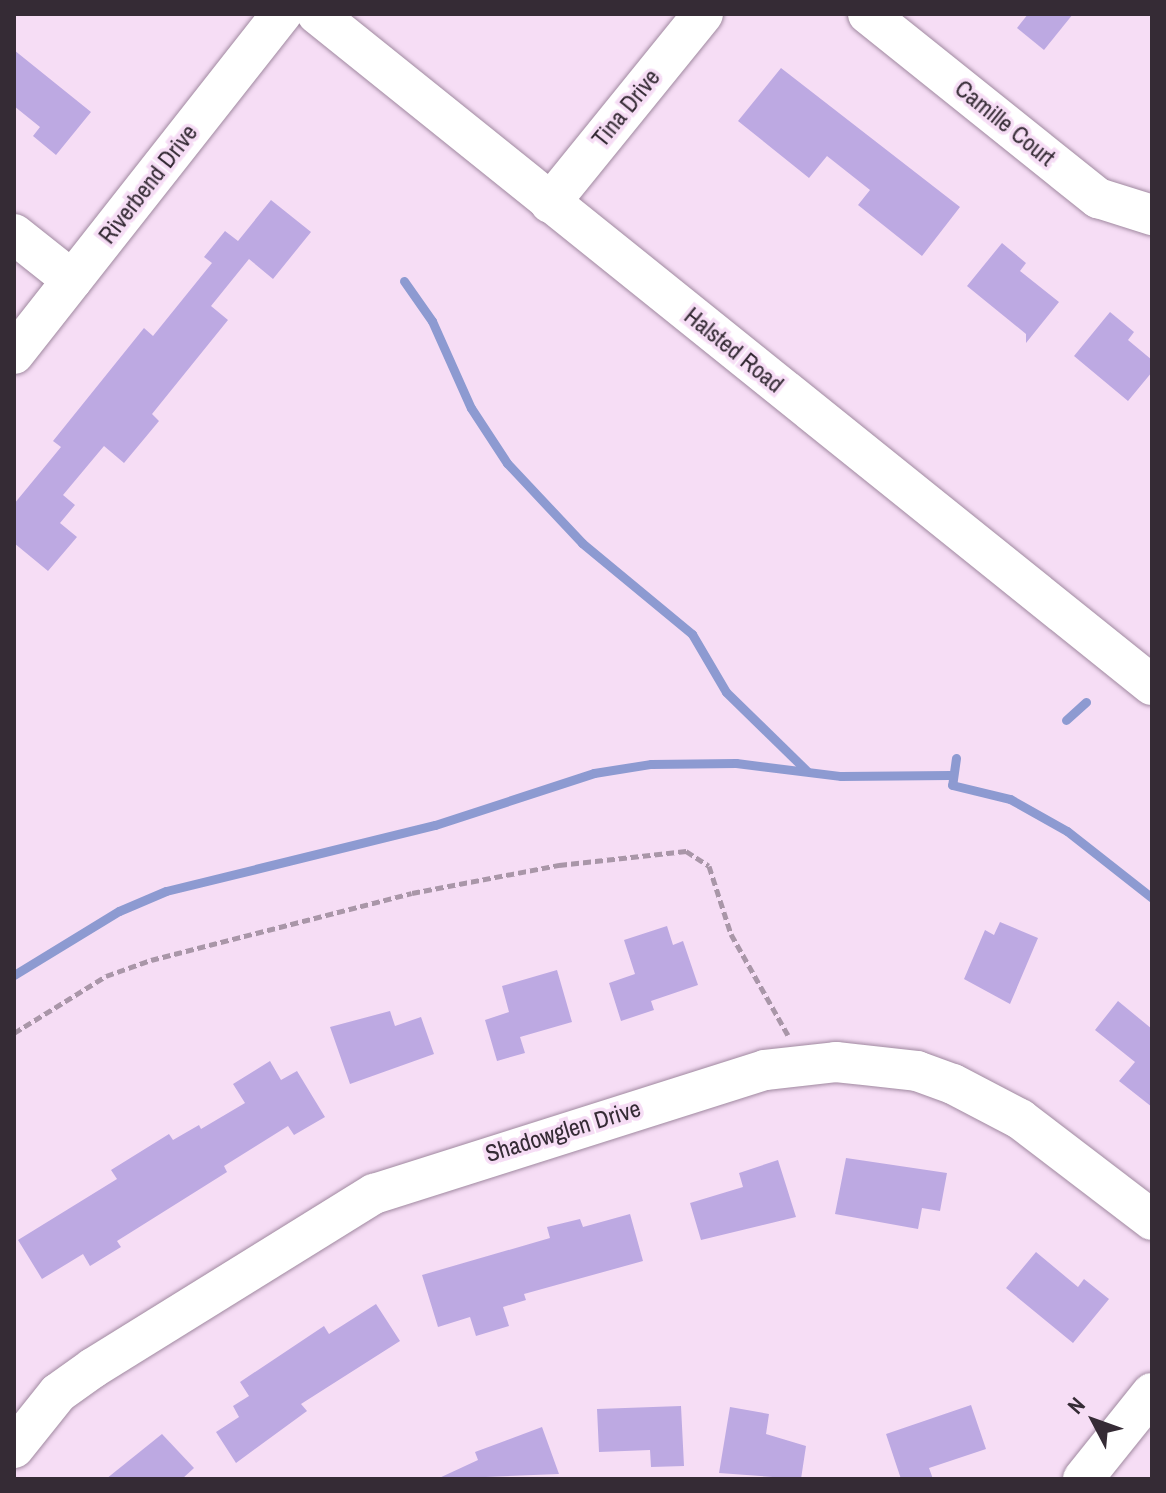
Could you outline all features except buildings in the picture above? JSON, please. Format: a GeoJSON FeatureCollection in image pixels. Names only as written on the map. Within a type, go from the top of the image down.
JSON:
{"type":"FeatureCollection","features":[{"type":"Feature","properties":{"kind":"street","name":"Riverbend Drive"},"geometry":{"type":"LineString","coordinates":[[14,354],[282,14]]}},
{"type":"Feature","properties":{"kind":"street","name":"Halsted Road"},"geometry":{"type":"LineString","coordinates":[[317,14],[1152,685]]}},
{"type":"Feature","properties":{"kind":"street","name":"Tina Drive"},"geometry":{"type":"LineString","coordinates":[[550,203],[703,14]]}},
{"type":"Feature","properties":{"kind":"street","name":"Camille Court"},"geometry":{"type":"LineString","coordinates":[[868,14],[1098,198],[1152,215]]}},
{"type":"Feature","properties":{"kind":"street"},"geometry":{"type":"LineString","coordinates":[[14,234],[72,280]]}},
{"type":"Feature","properties":{"kind":"street","name":"Shadowglen Drive"},"geometry":{"type":"LineString","coordinates":[[14,1448],[58,1393],[93,1368],[374,1194],[704,1087],[792,1066],[876,1065],[953,1084],[1020,1119],[1152,1220]]}},
{"type":"Feature","properties":{"kind":"street"},"geometry":{"type":"LineString","coordinates":[[1083,1479],[1152,1393]]}},
{"type":"Feature","properties":{"kind":"path"},"geometry":{"type":"LineString","coordinates":[[14,1033],[106,976],[151,960],[427,890],[559,865],[686,851],[709,866],[731,934],[787,1031],[792,1066]]}},
{"type":"Feature","properties":{"kind":"waterway"},"geometry":{"type":"LineString","coordinates":[[404,281],[432,321],[471,408],[507,463],[582,543],[692,634],[726,692],[807,771]]}},
{"type":"Feature","properties":{"kind":"waterway"},"geometry":{"type":"LineString","coordinates":[[1066,720],[1086,702]]}},
{"type":"Feature","properties":{"kind":"waterway"},"geometry":{"type":"LineString","coordinates":[[956,758],[952,785],[1010,799],[1067,831],[1152,898]]}},
{"type":"Feature","properties":{"kind":"waterway"},"geometry":{"type":"LineString","coordinates":[[14,975],[119,911],[166,891],[435,825],[594,773],[651,764],[736,763],[841,776],[950,775]]}}]}
